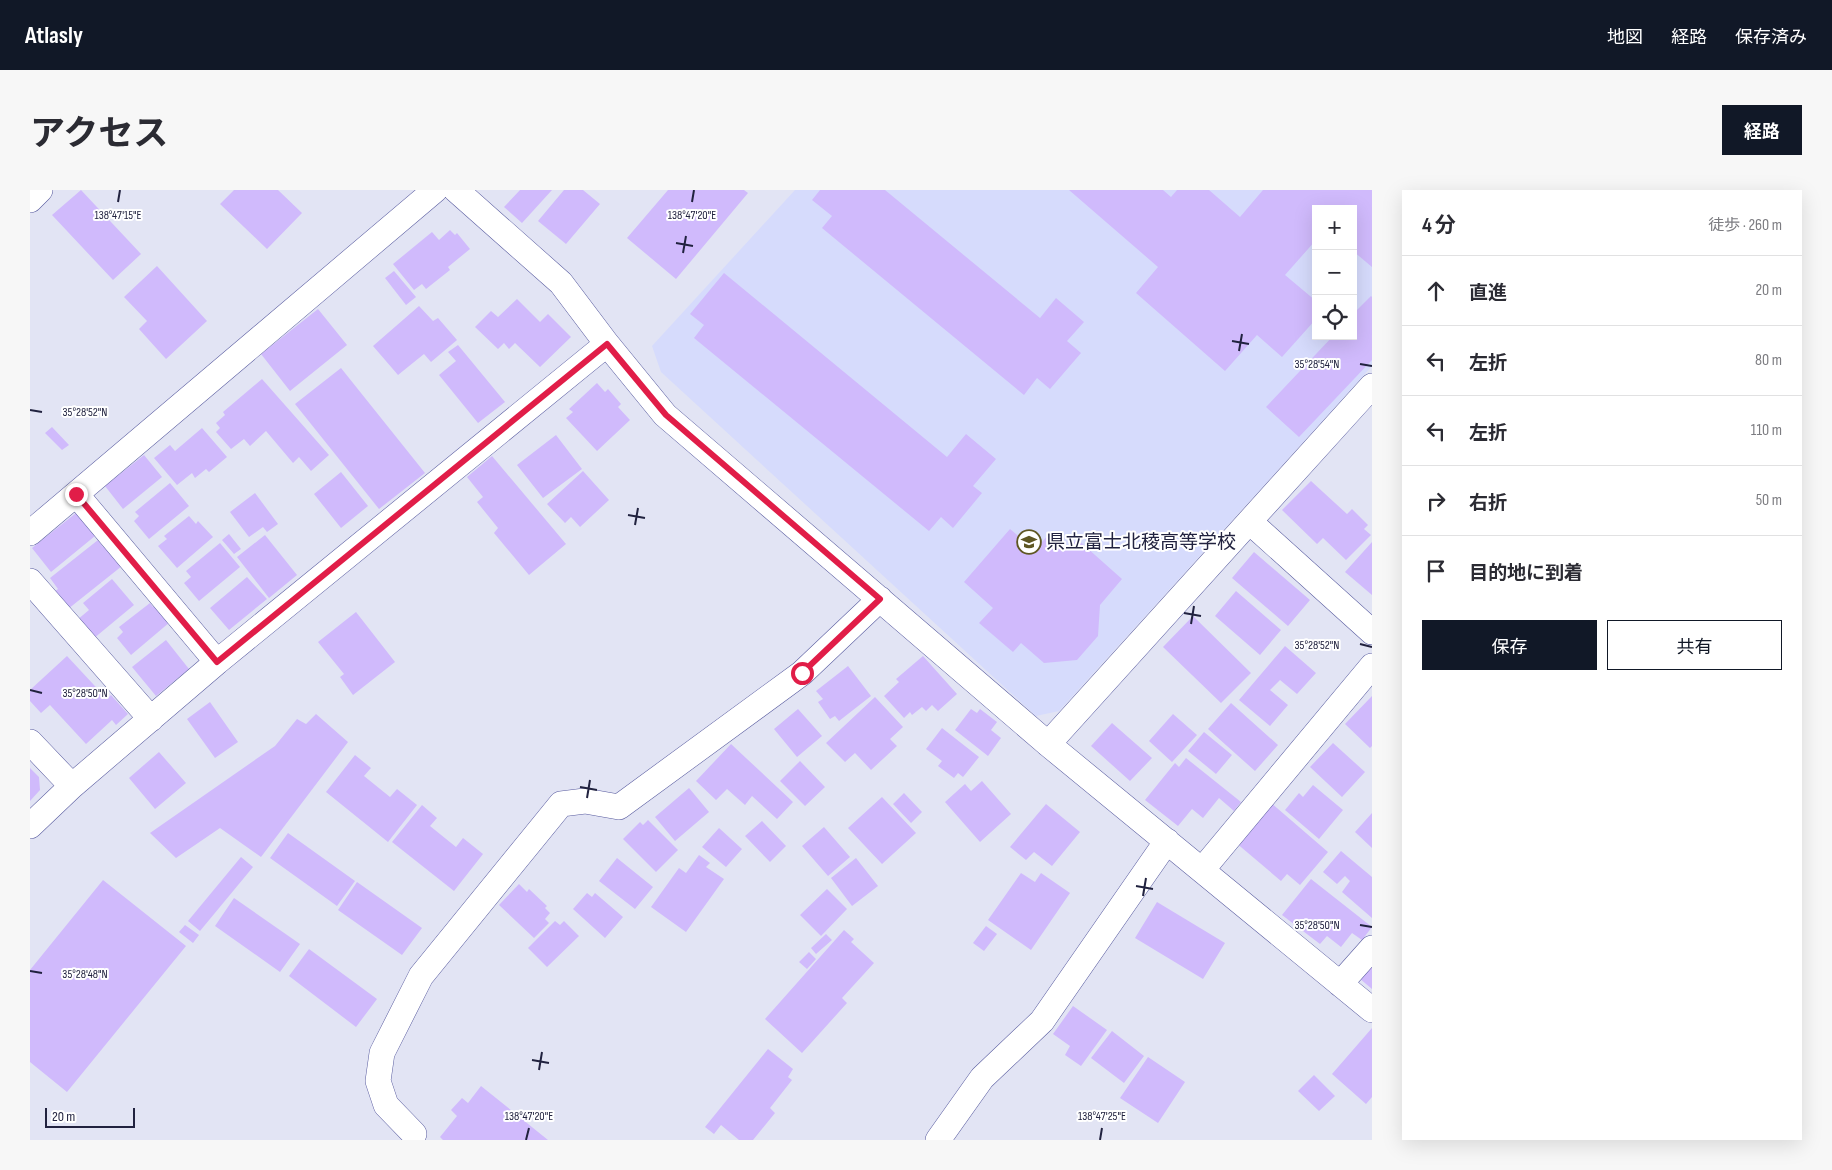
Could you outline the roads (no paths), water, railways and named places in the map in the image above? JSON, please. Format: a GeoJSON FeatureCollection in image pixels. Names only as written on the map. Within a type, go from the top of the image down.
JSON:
{"type":"FeatureCollection","features":[{"type":"Feature","properties":{"kind":"street"},"geometry":{"type":"LineString","coordinates":[[30,200],[40,190]]}},
{"type":"Feature","properties":{"kind":"street"},"geometry":{"type":"LineString","coordinates":[[30,533],[435,190]]}},
{"type":"Feature","properties":{"kind":"street"},"geometry":{"type":"LineString","coordinates":[[456,190],[562,283],[607,344],[666,415],[1048,744],[1372,1010]]}},
{"type":"Feature","properties":{"kind":"street"},"geometry":{"type":"LineString","coordinates":[[30,826],[72,786],[217,662],[607,344]]}},
{"type":"Feature","properties":{"kind":"street"},"geometry":{"type":"LineString","coordinates":[[1048,744],[1372,386]]}},
{"type":"Feature","properties":{"kind":"street"},"geometry":{"type":"LineString","coordinates":[[76,494],[217,662]]}},
{"type":"Feature","properties":{"kind":"street"},"geometry":{"type":"LineString","coordinates":[[1250,522],[1372,632]]}},
{"type":"Feature","properties":{"kind":"street"},"geometry":{"type":"LineString","coordinates":[[30,581],[151,719]]}},
{"type":"Feature","properties":{"kind":"street"},"geometry":{"type":"LineString","coordinates":[[414,1134],[386,1105],[378,1081],[382,1053],[421,976],[561,804],[585,801],[619,807],[802,673],[880,599]]}},
{"type":"Feature","properties":{"kind":"street"},"geometry":{"type":"LineString","coordinates":[[1202,870],[1372,666]]}},
{"type":"Feature","properties":{"kind":"street"},"geometry":{"type":"LineString","coordinates":[[30,742],[72,786]]}},
{"type":"Feature","properties":{"kind":"street"},"geometry":{"type":"LineString","coordinates":[[938,1140],[982,1078],[1042,1021],[1167,841]]}},
{"type":"Feature","properties":{"kind":"street"},"geometry":{"type":"LineString","coordinates":[[1340,984],[1372,948]]}},
{"type":"Feature","properties":{"kind":"place","name":"県立富士北稜高等学校"},"geometry":{"type":"Point","coordinates":[1029,542]}}]}
